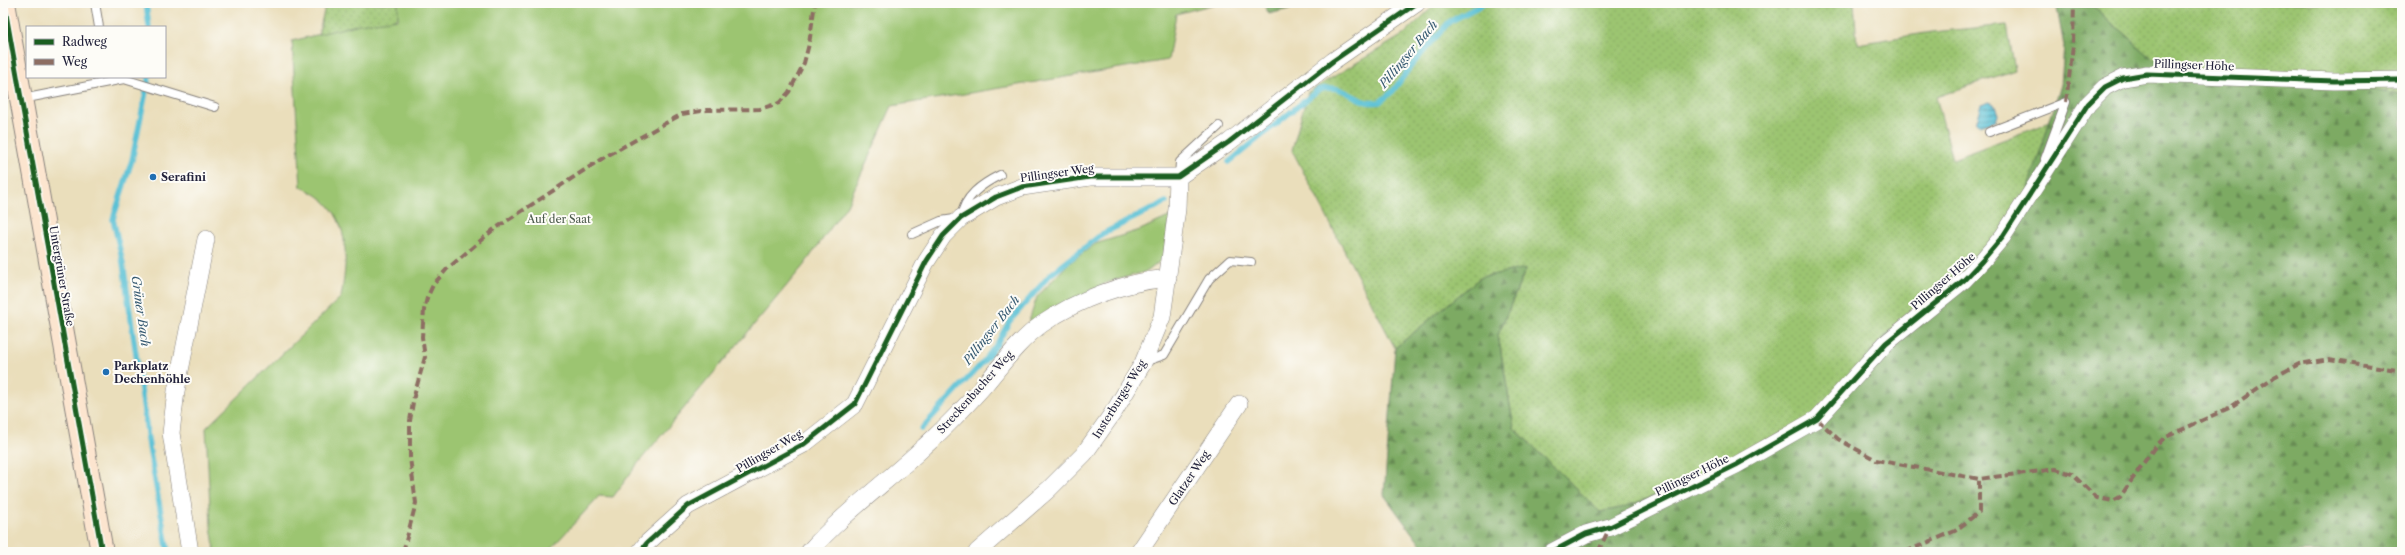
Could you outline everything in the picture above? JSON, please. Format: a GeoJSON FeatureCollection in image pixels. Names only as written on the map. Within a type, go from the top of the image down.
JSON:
{"type":"FeatureCollection","features":[{"type":"Feature","properties":{"kind":"main road","name":"Untergrüner Straße"},"geometry":{"type":"LineString","coordinates":[[4,3],[102,552]]}},
{"type":"Feature","properties":{"kind":"street"},"geometry":{"type":"LineString","coordinates":[[1178,177],[1229,142],[1333,61],[1417,3]]}},
{"type":"Feature","properties":{"kind":"street","name":"Pillingser Höhe"},"geometry":{"type":"LineString","coordinates":[[1552,552],[1586,534],[1610,527],[1736,465],[1817,419],[1886,343],[1964,280],[1982,261],[2002,236],[2088,104],[2105,87],[2122,78],[2163,73],[2334,82],[2402,80]]}},
{"type":"Feature","properties":{"kind":"street","name":"Pillingser Weg"},"geometry":{"type":"LineString","coordinates":[[640,552],[647,543],[688,506],[804,444],[855,404],[926,262],[943,236],[961,218],[996,197],[1022,187],[1090,177],[1178,177]]}},
{"type":"Feature","properties":{"kind":"street","name":"Insterburger Weg"},"geometry":{"type":"LineString","coordinates":[[977,552],[1049,489],[1084,454],[1116,410],[1144,363],[1162,317],[1168,278],[1178,177]]}},
{"type":"Feature","properties":{"kind":"street"},"geometry":{"type":"LineString","coordinates":[[190,552],[171,433],[176,391],[206,239]]}},
{"type":"Feature","properties":{"kind":"street","name":"Streckenbacher Weg"},"geometry":{"type":"LineString","coordinates":[[809,552],[825,534],[898,472],[944,428],[1017,346],[1042,324],[1086,300],[1147,280],[1168,278]]}},
{"type":"Feature","properties":{"kind":"street","name":"Glatzer Weg"},"geometry":{"type":"LineString","coordinates":[[1139,552],[1239,404]]}},
{"type":"Feature","properties":{"kind":"lane"},"geometry":{"type":"LineString","coordinates":[[95,3],[99,26]]}},
{"type":"Feature","properties":{"kind":"lane"},"geometry":{"type":"LineString","coordinates":[[22,99],[108,79],[124,79],[215,107]]}},
{"type":"Feature","properties":{"kind":"lane"},"geometry":{"type":"LineString","coordinates":[[1988,132],[2066,102],[2036,183]]}},
{"type":"Feature","properties":{"kind":"lane"},"geometry":{"type":"LineString","coordinates":[[1178,177],[1180,162],[1218,126]]}},
{"type":"Feature","properties":{"kind":"lane"},"geometry":{"type":"LineString","coordinates":[[912,234],[941,221],[961,218],[963,207],[982,184],[1000,175]]}},
{"type":"Feature","properties":{"kind":"lane"},"geometry":{"type":"LineString","coordinates":[[1144,363],[1164,354],[1209,279],[1230,260],[1251,262]]}},
{"type":"Feature","properties":{"kind":"green space"},"geometry":{"type":"Polygon","coordinates":[[[326,3],[415,3],[304,91],[326,3]]]}},
{"type":"Feature","properties":{"kind":"green space","name":"Auf der Saat"},"geometry":{"type":"Polygon","coordinates":[[[398,3],[1219,3],[1176,14],[1168,60],[892,106],[847,205],[804,265],[639,462],[613,497],[599,496],[548,552],[215,552],[211,526],[206,428],[341,297],[345,271],[345,245],[338,220],[322,199],[301,187],[292,41],[360,24],[398,19],[398,3]]]}},
{"type":"Feature","properties":{"kind":"green space"},"geometry":{"type":"Polygon","coordinates":[[[1263,3],[1313,3],[1269,14],[1263,3]]]}},
{"type":"Feature","properties":{"kind":"green space"},"geometry":{"type":"Polygon","coordinates":[[[1437,3],[1854,3],[1857,44],[1932,32],[2007,25],[2015,70],[1936,97],[1953,159],[2050,122],[2020,216],[1884,337],[1810,422],[1732,469],[1621,508],[1600,512],[1514,428],[1498,335],[1526,269],[1481,277],[1395,348],[1292,150],[1308,92],[1403,35],[1437,3]]]}},
{"type":"Feature","properties":{"kind":"green space"},"geometry":{"type":"Polygon","coordinates":[[[2056,3],[2089,3],[2161,66],[2402,93],[2402,552],[1426,552],[1384,495],[1395,348],[1481,277],[1526,268],[1498,335],[1514,428],[1600,512],[1621,508],[1732,469],[1810,422],[1884,337],[2020,216],[2061,85],[2064,46],[2056,3]]]}},
{"type":"Feature","properties":{"kind":"green space"},"geometry":{"type":"Polygon","coordinates":[[[2089,3],[2402,3],[2402,93],[2161,66],[2089,3]]]}},
{"type":"Feature","properties":{"kind":"green space"},"geometry":{"type":"Polygon","coordinates":[[[1171,216],[1163,259],[1148,271],[1106,283],[1067,306],[1028,324],[1037,297],[1068,264],[1095,244],[1140,230],[1171,216]]]}},
{"type":"Feature","properties":{"kind":"water"},"geometry":{"type":"Polygon","coordinates":[[[1988,102],[1994,104],[1998,114],[1996,120],[1980,125],[1976,123],[1982,105],[1988,102]]]}},
{"type":"Feature","properties":{"kind":"waterway","name":"Grüner Bach"},"geometry":{"type":"LineString","coordinates":[[146,3],[149,26]]}},
{"type":"Feature","properties":{"kind":"waterway","name":"Pillingser Bach"},"geometry":{"type":"LineString","coordinates":[[1229,162],[1318,90],[1326,88],[1339,89],[1367,102],[1380,102],[1393,91],[1411,66],[1449,22],[1485,3]]}},
{"type":"Feature","properties":{"kind":"waterway","name":"Grüner Bach"},"geometry":{"type":"LineString","coordinates":[[149,78],[132,160],[113,219],[123,263],[150,453],[168,552]]}},
{"type":"Feature","properties":{"kind":"waterway","name":"Pillingser Bach"},"geometry":{"type":"LineString","coordinates":[[921,429],[984,361],[997,344],[1009,322],[1050,275],[1102,234],[1166,202]]}},
{"type":"Feature","properties":{"kind":"marked path"},"geometry":{"type":"LineString","coordinates":[[403,552],[416,503],[410,458],[410,421],[414,396],[425,357],[422,337],[424,310],[427,298],[433,285],[447,269],[493,230],[603,158],[682,114],[707,110],[760,109],[779,103],[789,92],[804,63],[809,44],[815,3]]}},
{"type":"Feature","properties":{"kind":"marked path"},"geometry":{"type":"LineString","coordinates":[[2066,102],[2073,45],[2074,3]]}},
{"type":"Feature","properties":{"kind":"marked path"},"geometry":{"type":"LineString","coordinates":[[1817,419],[1838,439],[1876,460],[1979,479],[2056,469],[2072,474],[2097,498],[2113,501],[2120,497],[2154,448],[2164,438],[2231,407],[2274,377],[2299,364],[2329,359],[2396,370],[2402,369]]}},
{"type":"Feature","properties":{"kind":"marked path"},"geometry":{"type":"LineString","coordinates":[[1905,552],[1955,531],[1979,512],[1979,479]]}},
{"type":"Feature","properties":{"kind":"marked path"},"geometry":{"type":"LineString","coordinates":[[1598,552],[1610,527]]}},
{"type":"Feature","properties":{"kind":"cycle path"},"geometry":{"type":"LineString","coordinates":[[4,3],[102,552]]}},
{"type":"Feature","properties":{"kind":"cycle path"},"geometry":{"type":"LineString","coordinates":[[640,552],[647,543],[688,506],[804,444],[855,404],[926,262],[943,236],[961,218],[996,197],[1022,187],[1090,177],[1178,177],[1229,142],[1333,61],[1417,3]]}},
{"type":"Feature","properties":{"kind":"cycle path"},"geometry":{"type":"LineString","coordinates":[[1552,552],[1586,534],[1610,527],[1736,465],[1817,419],[1886,343],[1964,280],[1982,261],[2003,236],[2088,104],[2105,87],[2123,78],[2147,74],[2334,81],[2402,80]]}},
{"type":"Feature","properties":{"kind":"place","name":"Serafini"},"geometry":{"type":"Point","coordinates":[153,177]}},
{"type":"Feature","properties":{"kind":"place","name":"Parkplatz Dechenhöhle"},"geometry":{"type":"Point","coordinates":[106,372]}}]}
